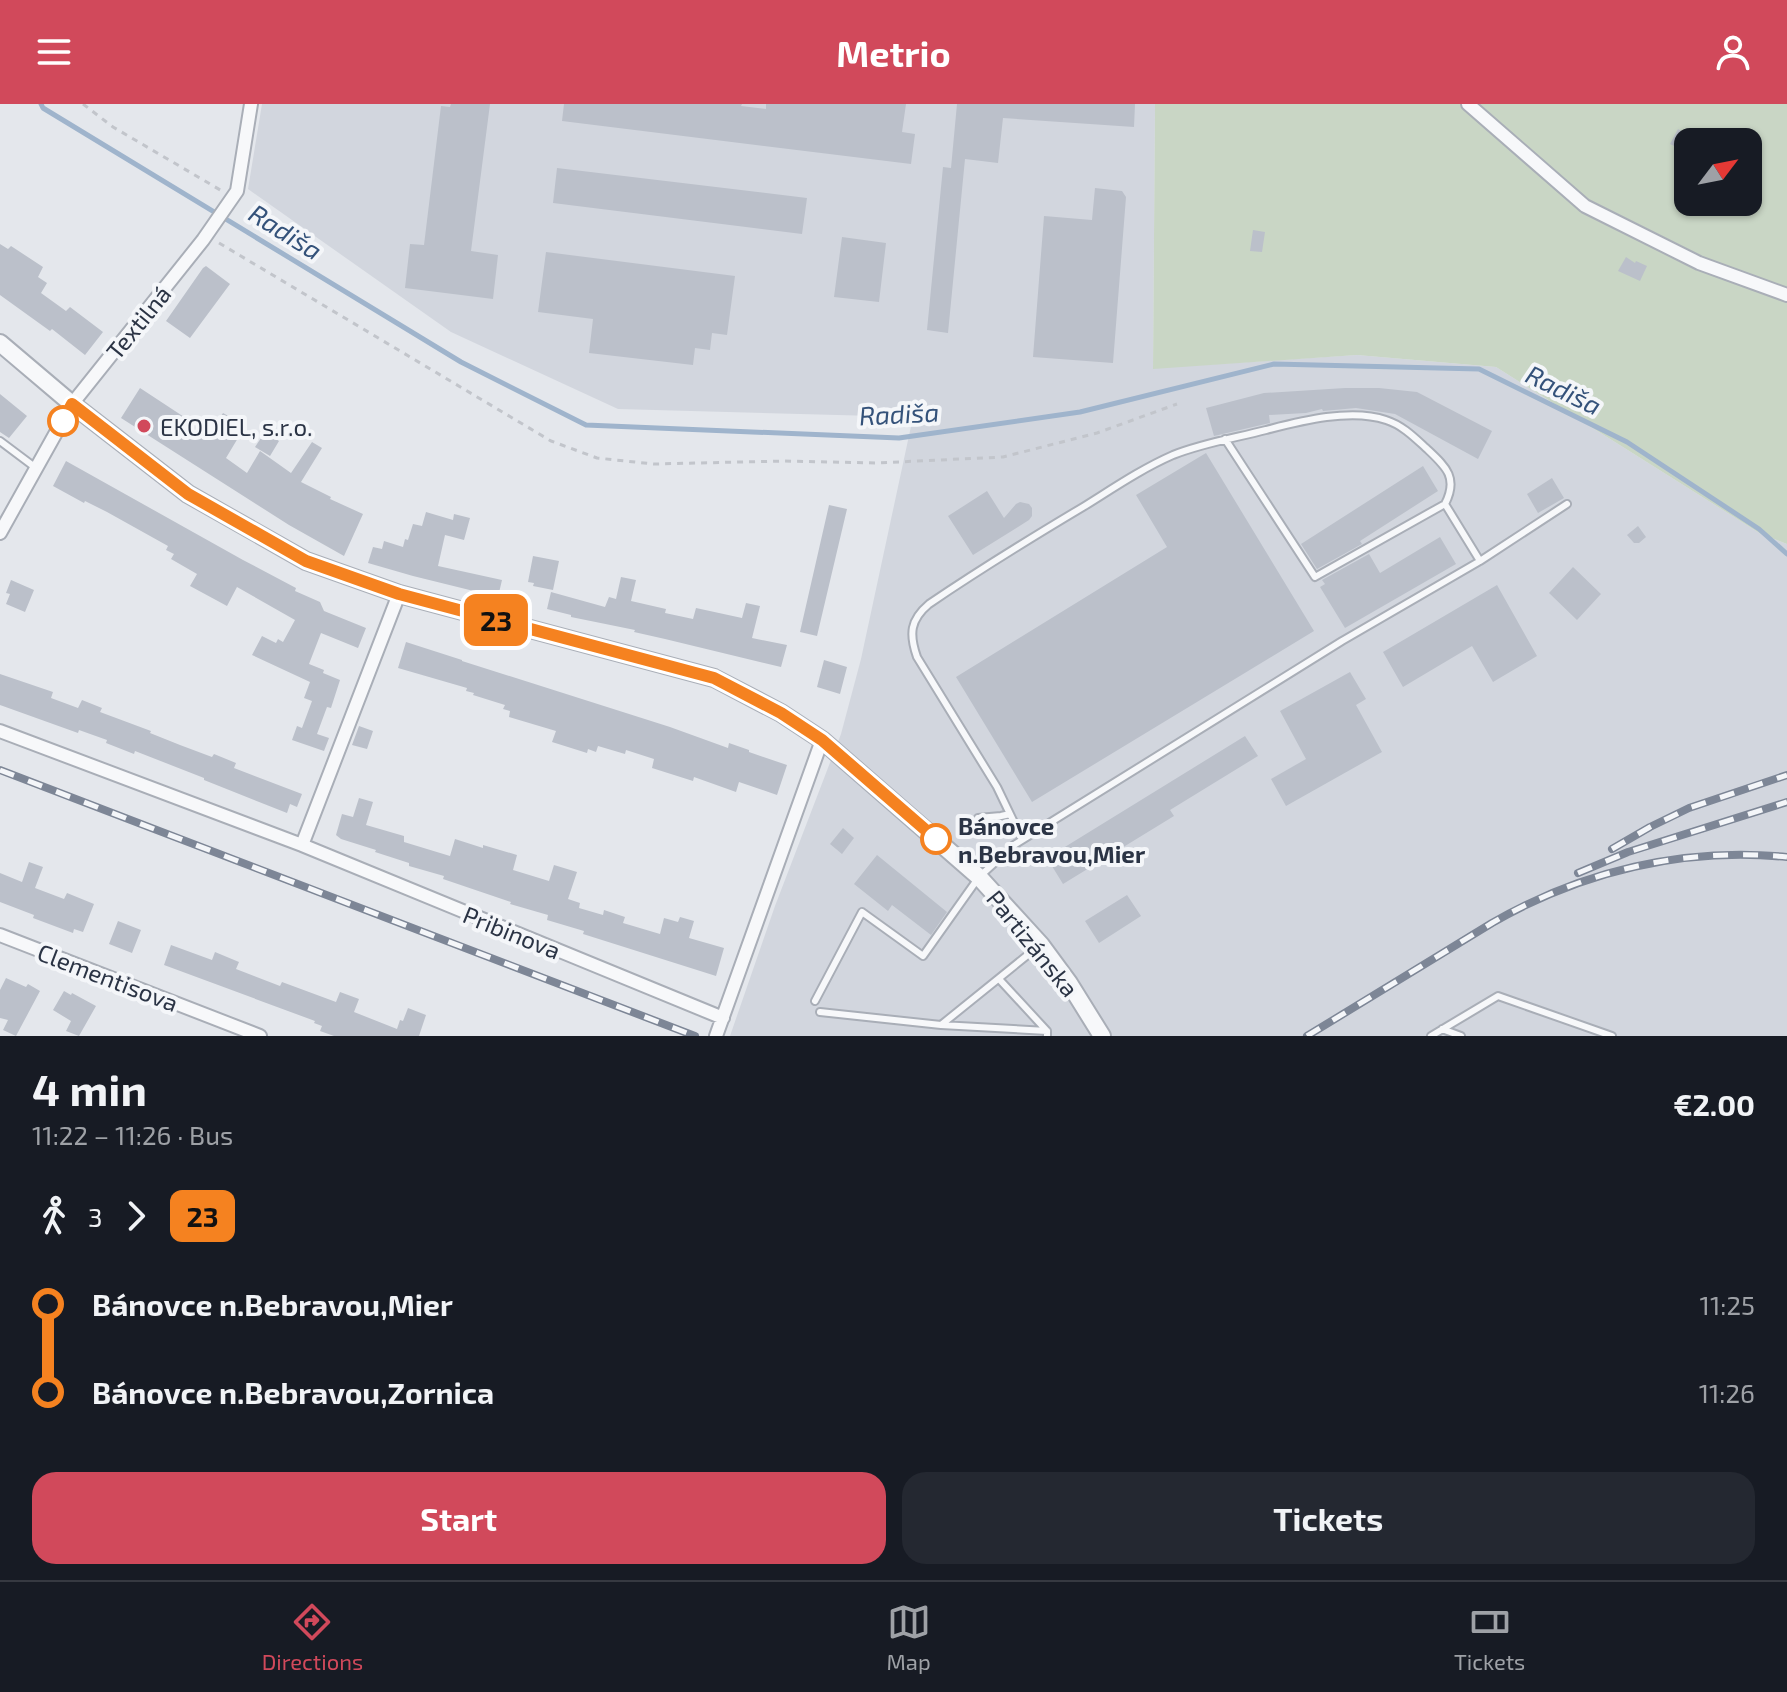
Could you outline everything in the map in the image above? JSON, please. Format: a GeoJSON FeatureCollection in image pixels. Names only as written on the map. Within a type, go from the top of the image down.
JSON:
{"type":"FeatureCollection","features":[{"type":"Feature","properties":{"kind":"street","name":"Textilná"},"geometry":{"type":"LineString","coordinates":[[0,533],[72,404],[203,240],[235,194],[251,104]]}},
{"type":"Feature","properties":{"kind":"street"},"geometry":{"type":"LineString","coordinates":[[1468,104],[1585,206],[1699,263],[1787,295]]}},
{"type":"Feature","properties":{"kind":"street","name":"Partizánska"},"geometry":{"type":"LineString","coordinates":[[0,343],[72,404],[188,494],[306,561],[399,594],[714,678],[781,713],[822,740],[979,877],[1041,945],[1102,1036]]}},
{"type":"Feature","properties":{"kind":"street"},"geometry":{"type":"LineString","coordinates":[[302,845],[399,594]]}},
{"type":"Feature","properties":{"kind":"street","name":"Pribinova"},"geometry":{"type":"LineString","coordinates":[[0,731],[302,845],[723,1018]]}},
{"type":"Feature","properties":{"kind":"street"},"geometry":{"type":"LineString","coordinates":[[716,1036],[822,740]]}},
{"type":"Feature","properties":{"kind":"street","name":"Clementisova"},"geometry":{"type":"LineString","coordinates":[[0,935],[260,1036]]}},
{"type":"Feature","properties":{"kind":"lane"},"geometry":{"type":"LineString","coordinates":[[1022,839],[997,787],[917,657],[912,633],[913,622],[919,612],[991,562],[1151,465],[1205,443],[1292,422],[1365,416],[1387,420],[1408,431],[1444,466],[1451,479],[1452,491],[1445,504],[1315,577],[1225,439]]}},
{"type":"Feature","properties":{"kind":"lane"},"geometry":{"type":"LineString","coordinates":[[0,441],[36,468]]}},
{"type":"Feature","properties":{"kind":"lane"},"geometry":{"type":"LineString","coordinates":[[1445,504],[1480,561]]}},
{"type":"Feature","properties":{"kind":"lane"},"geometry":{"type":"LineString","coordinates":[[815,1001],[862,912],[923,956],[979,877],[1022,839],[1342,641],[1480,561],[1567,504]]}},
{"type":"Feature","properties":{"kind":"lane"},"geometry":{"type":"LineString","coordinates":[[978,818],[1010,814]]}},
{"type":"Feature","properties":{"kind":"lane"},"geometry":{"type":"LineString","coordinates":[[941,1025],[1041,945]]}},
{"type":"Feature","properties":{"kind":"lane"},"geometry":{"type":"LineString","coordinates":[[999,979],[1047,1033]]}},
{"type":"Feature","properties":{"kind":"lane"},"geometry":{"type":"LineString","coordinates":[[1431,1036],[1498,996],[1612,1036]]}},
{"type":"Feature","properties":{"kind":"lane"},"geometry":{"type":"LineString","coordinates":[[820,1012],[1047,1033]]}},
{"type":"Feature","properties":{"kind":"lane"},"geometry":{"type":"LineString","coordinates":[[1442,1029],[1461,1036]]}},
{"type":"Feature","properties":{"kind":"path"},"geometry":{"type":"LineString","coordinates":[[83,104],[113,127],[235,194]]}},
{"type":"Feature","properties":{"kind":"path"},"geometry":{"type":"LineString","coordinates":[[203,240],[223,244],[551,441],[597,458],[654,464],[785,461],[876,463],[1003,457],[1097,433],[1177,404]]}},
{"type":"Feature","properties":{"kind":"shaded area"},"geometry":{"type":"Polygon","coordinates":[[[262,104],[1155,104],[1153,368],[1357,355],[1496,367],[1761,534],[1787,544],[1787,1036],[730,1036],[775,906],[841,734],[861,659],[913,417],[618,409],[451,332],[248,189],[262,104]]]}},
{"type":"Feature","properties":{"kind":"green space"},"geometry":{"type":"Polygon","coordinates":[[[1155,104],[1787,104],[1787,544],[1761,534],[1496,367],[1357,355],[1153,369],[1155,104]]]}},
{"type":"Feature","properties":{"kind":"building"},"geometry":{"type":"Polygon","coordinates":[[[451,104],[490,104],[471,251],[498,255],[493,299],[405,288],[410,244],[424,245],[441,106],[450,107],[451,104]]]}},
{"type":"Feature","properties":{"kind":"building"},"geometry":{"type":"Polygon","coordinates":[[[564,104],[742,104],[766,109],[766,104],[906,104],[902,132],[915,134],[911,164],[562,121],[564,104]]]}},
{"type":"Feature","properties":{"kind":"building"},"geometry":{"type":"Polygon","coordinates":[[[957,104],[1135,104],[1134,127],[1003,118],[998,163],[965,159],[948,333],[927,330],[943,167],[951,168],[957,104]]]}},
{"type":"Feature","properties":{"kind":"building"},"geometry":{"type":"Polygon","coordinates":[[[557,168],[807,198],[802,234],[553,203],[557,168]]]}},
{"type":"Feature","properties":{"kind":"building"},"geometry":{"type":"Polygon","coordinates":[[[1095,188],[1122,191],[1126,197],[1113,363],[1033,357],[1044,216],[1092,220],[1095,188]]]}},
{"type":"Feature","properties":{"kind":"building"},"geometry":{"type":"Polygon","coordinates":[[[1253,230],[1265,232],[1262,252],[1250,251],[1253,230]]]}},
{"type":"Feature","properties":{"kind":"building"},"geometry":{"type":"Polygon","coordinates":[[[842,237],[886,243],[879,302],[834,297],[842,237]]]}},
{"type":"Feature","properties":{"kind":"building"},"geometry":{"type":"Polygon","coordinates":[[[0,244],[8,249],[11,246],[43,267],[38,277],[47,283],[41,293],[66,311],[70,307],[103,332],[85,355],[0,295],[0,244]]]}},
{"type":"Feature","properties":{"kind":"building"},"geometry":{"type":"Polygon","coordinates":[[[546,252],[735,276],[727,335],[712,333],[710,350],[695,348],[693,365],[589,353],[593,319],[538,312],[546,252]]]}},
{"type":"Feature","properties":{"kind":"building"},"geometry":{"type":"Polygon","coordinates":[[[1626,257],[1647,266],[1640,281],[1618,271],[1626,257]]]}},
{"type":"Feature","properties":{"kind":"building"},"geometry":{"type":"Polygon","coordinates":[[[206,266],[230,284],[190,338],[166,321],[206,266]]]}},
{"type":"Feature","properties":{"kind":"building"},"geometry":{"type":"Polygon","coordinates":[[[140,388],[210,434],[223,413],[237,421],[230,432],[238,438],[226,458],[247,473],[260,451],[291,473],[312,442],[322,448],[301,482],[363,514],[344,556],[289,525],[121,418],[140,388]]]}},
{"type":"Feature","properties":{"kind":"building"},"geometry":{"type":"Polygon","coordinates":[[[1345,388],[1417,392],[1492,431],[1478,459],[1395,414],[1356,408],[1269,415],[1270,423],[1214,436],[1206,408],[1264,393],[1345,388]]]}},
{"type":"Feature","properties":{"kind":"building"},"geometry":{"type":"Polygon","coordinates":[[[0,394],[27,416],[9,438],[0,432],[0,394]]]}},
{"type":"Feature","properties":{"kind":"building"},"geometry":{"type":"Polygon","coordinates":[[[265,432],[279,441],[270,456],[255,447],[265,432]]]}},
{"type":"Feature","properties":{"kind":"building"},"geometry":{"type":"Polygon","coordinates":[[[1206,453],[1314,631],[1032,802],[956,677],[1167,547],[1136,495],[1206,453]]]}},
{"type":"Feature","properties":{"kind":"building"},"geometry":{"type":"Polygon","coordinates":[[[66,461],[296,588],[295,591],[320,602],[324,611],[366,628],[358,648],[321,633],[309,664],[340,680],[331,708],[327,707],[317,734],[329,738],[324,751],[292,740],[297,726],[302,728],[312,701],[304,698],[310,682],[252,655],[262,636],[276,643],[278,639],[283,642],[295,620],[237,587],[227,606],[190,586],[197,574],[171,559],[174,554],[166,550],[168,546],[53,486],[66,461]]]}},
{"type":"Feature","properties":{"kind":"building"},"geometry":{"type":"Polygon","coordinates":[[[1423,466],[1438,491],[1360,541],[1362,544],[1317,569],[1301,544],[1423,466]]]}},
{"type":"Feature","properties":{"kind":"building"},"geometry":{"type":"Polygon","coordinates":[[[1552,478],[1564,498],[1538,513],[1527,494],[1552,478]]]}},
{"type":"Feature","properties":{"kind":"building"},"geometry":{"type":"Polygon","coordinates":[[[987,491],[1004,518],[1020,502],[1029,504],[1032,516],[973,555],[948,516],[987,491]]]}},
{"type":"Feature","properties":{"kind":"building"},"geometry":{"type":"Polygon","coordinates":[[[829,505],[847,509],[817,636],[800,632],[829,505]]]}},
{"type":"Feature","properties":{"kind":"building"},"geometry":{"type":"Polygon","coordinates":[[[426,512],[453,520],[454,514],[470,518],[464,540],[445,535],[438,566],[502,580],[498,597],[368,563],[373,547],[382,549],[384,541],[403,547],[413,524],[422,526],[426,512]]]}},
{"type":"Feature","properties":{"kind":"building"},"geometry":{"type":"Polygon","coordinates":[[[1638,526],[1646,537],[1634,543],[1627,535],[1638,526]]]}},
{"type":"Feature","properties":{"kind":"building"},"geometry":{"type":"Polygon","coordinates":[[[1440,537],[1456,564],[1345,628],[1320,587],[1325,584],[1322,580],[1369,554],[1380,573],[1440,537]]]}},
{"type":"Feature","properties":{"kind":"building"},"geometry":{"type":"Polygon","coordinates":[[[533,556],[559,561],[553,590],[528,582],[533,556]]]}},
{"type":"Feature","properties":{"kind":"building"},"geometry":{"type":"Polygon","coordinates":[[[1573,567],[1601,594],[1577,620],[1549,593],[1573,567]]]}},
{"type":"Feature","properties":{"kind":"building"},"geometry":{"type":"Polygon","coordinates":[[[621,577],[636,580],[631,601],[693,619],[696,608],[742,618],[746,603],[760,606],[752,638],[787,645],[781,667],[547,609],[551,592],[605,607],[609,597],[616,599],[621,577]]]}},
{"type":"Feature","properties":{"kind":"building"},"geometry":{"type":"Polygon","coordinates":[[[11,580],[34,590],[25,612],[6,604],[11,580]]]}},
{"type":"Feature","properties":{"kind":"building"},"geometry":{"type":"Polygon","coordinates":[[[1497,585],[1537,656],[1493,682],[1472,646],[1403,687],[1383,652],[1497,585]]]}},
{"type":"Feature","properties":{"kind":"building"},"geometry":{"type":"Polygon","coordinates":[[[406,642],[728,748],[729,743],[787,765],[777,795],[739,782],[736,792],[694,777],[693,781],[652,768],[654,759],[626,750],[625,754],[598,746],[596,752],[588,749],[587,753],[552,742],[556,731],[509,717],[510,711],[503,709],[505,705],[473,695],[466,691],[467,688],[398,668],[406,642]]]}},
{"type":"Feature","properties":{"kind":"building"},"geometry":{"type":"Polygon","coordinates":[[[824,660],[847,667],[840,694],[817,687],[824,660]]]}},
{"type":"Feature","properties":{"kind":"building"},"geometry":{"type":"Polygon","coordinates":[[[1350,672],[1366,699],[1356,705],[1382,752],[1286,806],[1271,779],[1306,759],[1280,711],[1350,672]]]}},
{"type":"Feature","properties":{"kind":"building"},"geometry":{"type":"Polygon","coordinates":[[[0,674],[53,692],[51,698],[78,708],[82,700],[102,708],[100,712],[150,733],[236,763],[234,768],[302,794],[297,807],[290,804],[287,813],[135,751],[134,754],[106,743],[107,740],[0,705],[0,674]]]}},
{"type":"Feature","properties":{"kind":"building"},"geometry":{"type":"Polygon","coordinates":[[[359,726],[373,731],[367,749],[352,745],[359,726]]]}},
{"type":"Feature","properties":{"kind":"building"},"geometry":{"type":"Polygon","coordinates":[[[1245,736],[1258,756],[1170,810],[1174,816],[1063,884],[1047,858],[1245,736]]]}},
{"type":"Feature","properties":{"kind":"building"},"geometry":{"type":"Polygon","coordinates":[[[359,798],[373,802],[366,825],[404,836],[404,842],[450,856],[455,839],[483,848],[483,845],[517,855],[513,870],[549,881],[554,865],[577,872],[568,899],[580,903],[579,908],[603,915],[604,910],[625,917],[623,923],[660,934],[664,918],[678,922],[680,917],[694,921],[689,938],[724,948],[716,976],[583,934],[584,931],[547,920],[548,915],[510,904],[443,879],[444,876],[409,866],[409,863],[341,839],[336,835],[342,814],[353,817],[359,798]]]}},
{"type":"Feature","properties":{"kind":"building"},"geometry":{"type":"Polygon","coordinates":[[[843,828],[854,838],[842,854],[830,844],[843,828]]]}},
{"type":"Feature","properties":{"kind":"building"},"geometry":{"type":"Polygon","coordinates":[[[877,855],[947,912],[931,935],[892,905],[888,911],[854,884],[877,855]]]}},
{"type":"Feature","properties":{"kind":"building"},"geometry":{"type":"Polygon","coordinates":[[[29,862],[43,867],[35,888],[64,899],[67,893],[94,904],[83,932],[74,929],[73,933],[0,902],[0,873],[22,882],[29,862]]]}},
{"type":"Feature","properties":{"kind":"building"},"geometry":{"type":"Polygon","coordinates":[[[1127,895],[1141,916],[1099,943],[1085,921],[1127,895]]]}},
{"type":"Feature","properties":{"kind":"building"},"geometry":{"type":"Polygon","coordinates":[[[118,921],[141,930],[132,953],[109,944],[118,921]]]}},
{"type":"Feature","properties":{"kind":"building"},"geometry":{"type":"Polygon","coordinates":[[[171,945],[212,960],[215,952],[239,962],[236,969],[280,986],[282,982],[336,1002],[340,992],[359,999],[354,1012],[397,1029],[408,1008],[426,1015],[419,1036],[334,1036],[320,1031],[322,1026],[315,1021],[164,965],[171,945]]]}},
{"type":"Feature","properties":{"kind":"building"},"geometry":{"type":"Polygon","coordinates":[[[6,978],[40,991],[16,1036],[3,1030],[8,1020],[0,1018],[0,990],[6,978]]]}},
{"type":"Feature","properties":{"kind":"building"},"geometry":{"type":"Polygon","coordinates":[[[64,991],[96,1006],[79,1036],[66,1031],[71,1021],[53,1010],[64,991]]]}},
{"type":"Feature","properties":{"kind":"waterway","name":"Radiša"},"geometry":{"type":"LineString","coordinates":[[41,104],[461,362],[586,425],[899,438],[1080,412],[1274,364],[1479,369],[1627,442],[1759,529],[1787,554]]}},
{"type":"Feature","properties":{"kind":"railway"},"geometry":{"type":"LineString","coordinates":[[0,770],[695,1036]]}},
{"type":"Feature","properties":{"kind":"railway"},"geometry":{"type":"LineString","coordinates":[[1612,849],[1689,808],[1787,775]]}},
{"type":"Feature","properties":{"kind":"railway"},"geometry":{"type":"LineString","coordinates":[[1578,873],[1628,852],[1787,802]]}},
{"type":"Feature","properties":{"kind":"railway"},"geometry":{"type":"LineString","coordinates":[[1307,1036],[1492,923],[1561,889],[1634,867],[1672,860],[1748,855],[1787,857]]}},
{"type":"Feature","properties":{"kind":"bus line","name":"23"},"geometry":{"type":"LineString","coordinates":[[63,421],[72,404],[188,494],[306,561],[399,594],[714,678],[781,713],[822,740],[936,839]]}},
{"type":"Feature","properties":{"kind":"place","name":"EKODIEL, s.r.o."},"geometry":{"type":"Point","coordinates":[144,426]}},
{"type":"Feature","properties":{"kind":"place","name":"Bánovce n.Bebravou,Mier"},"geometry":{"type":"Point","coordinates":[936,839]}}]}
